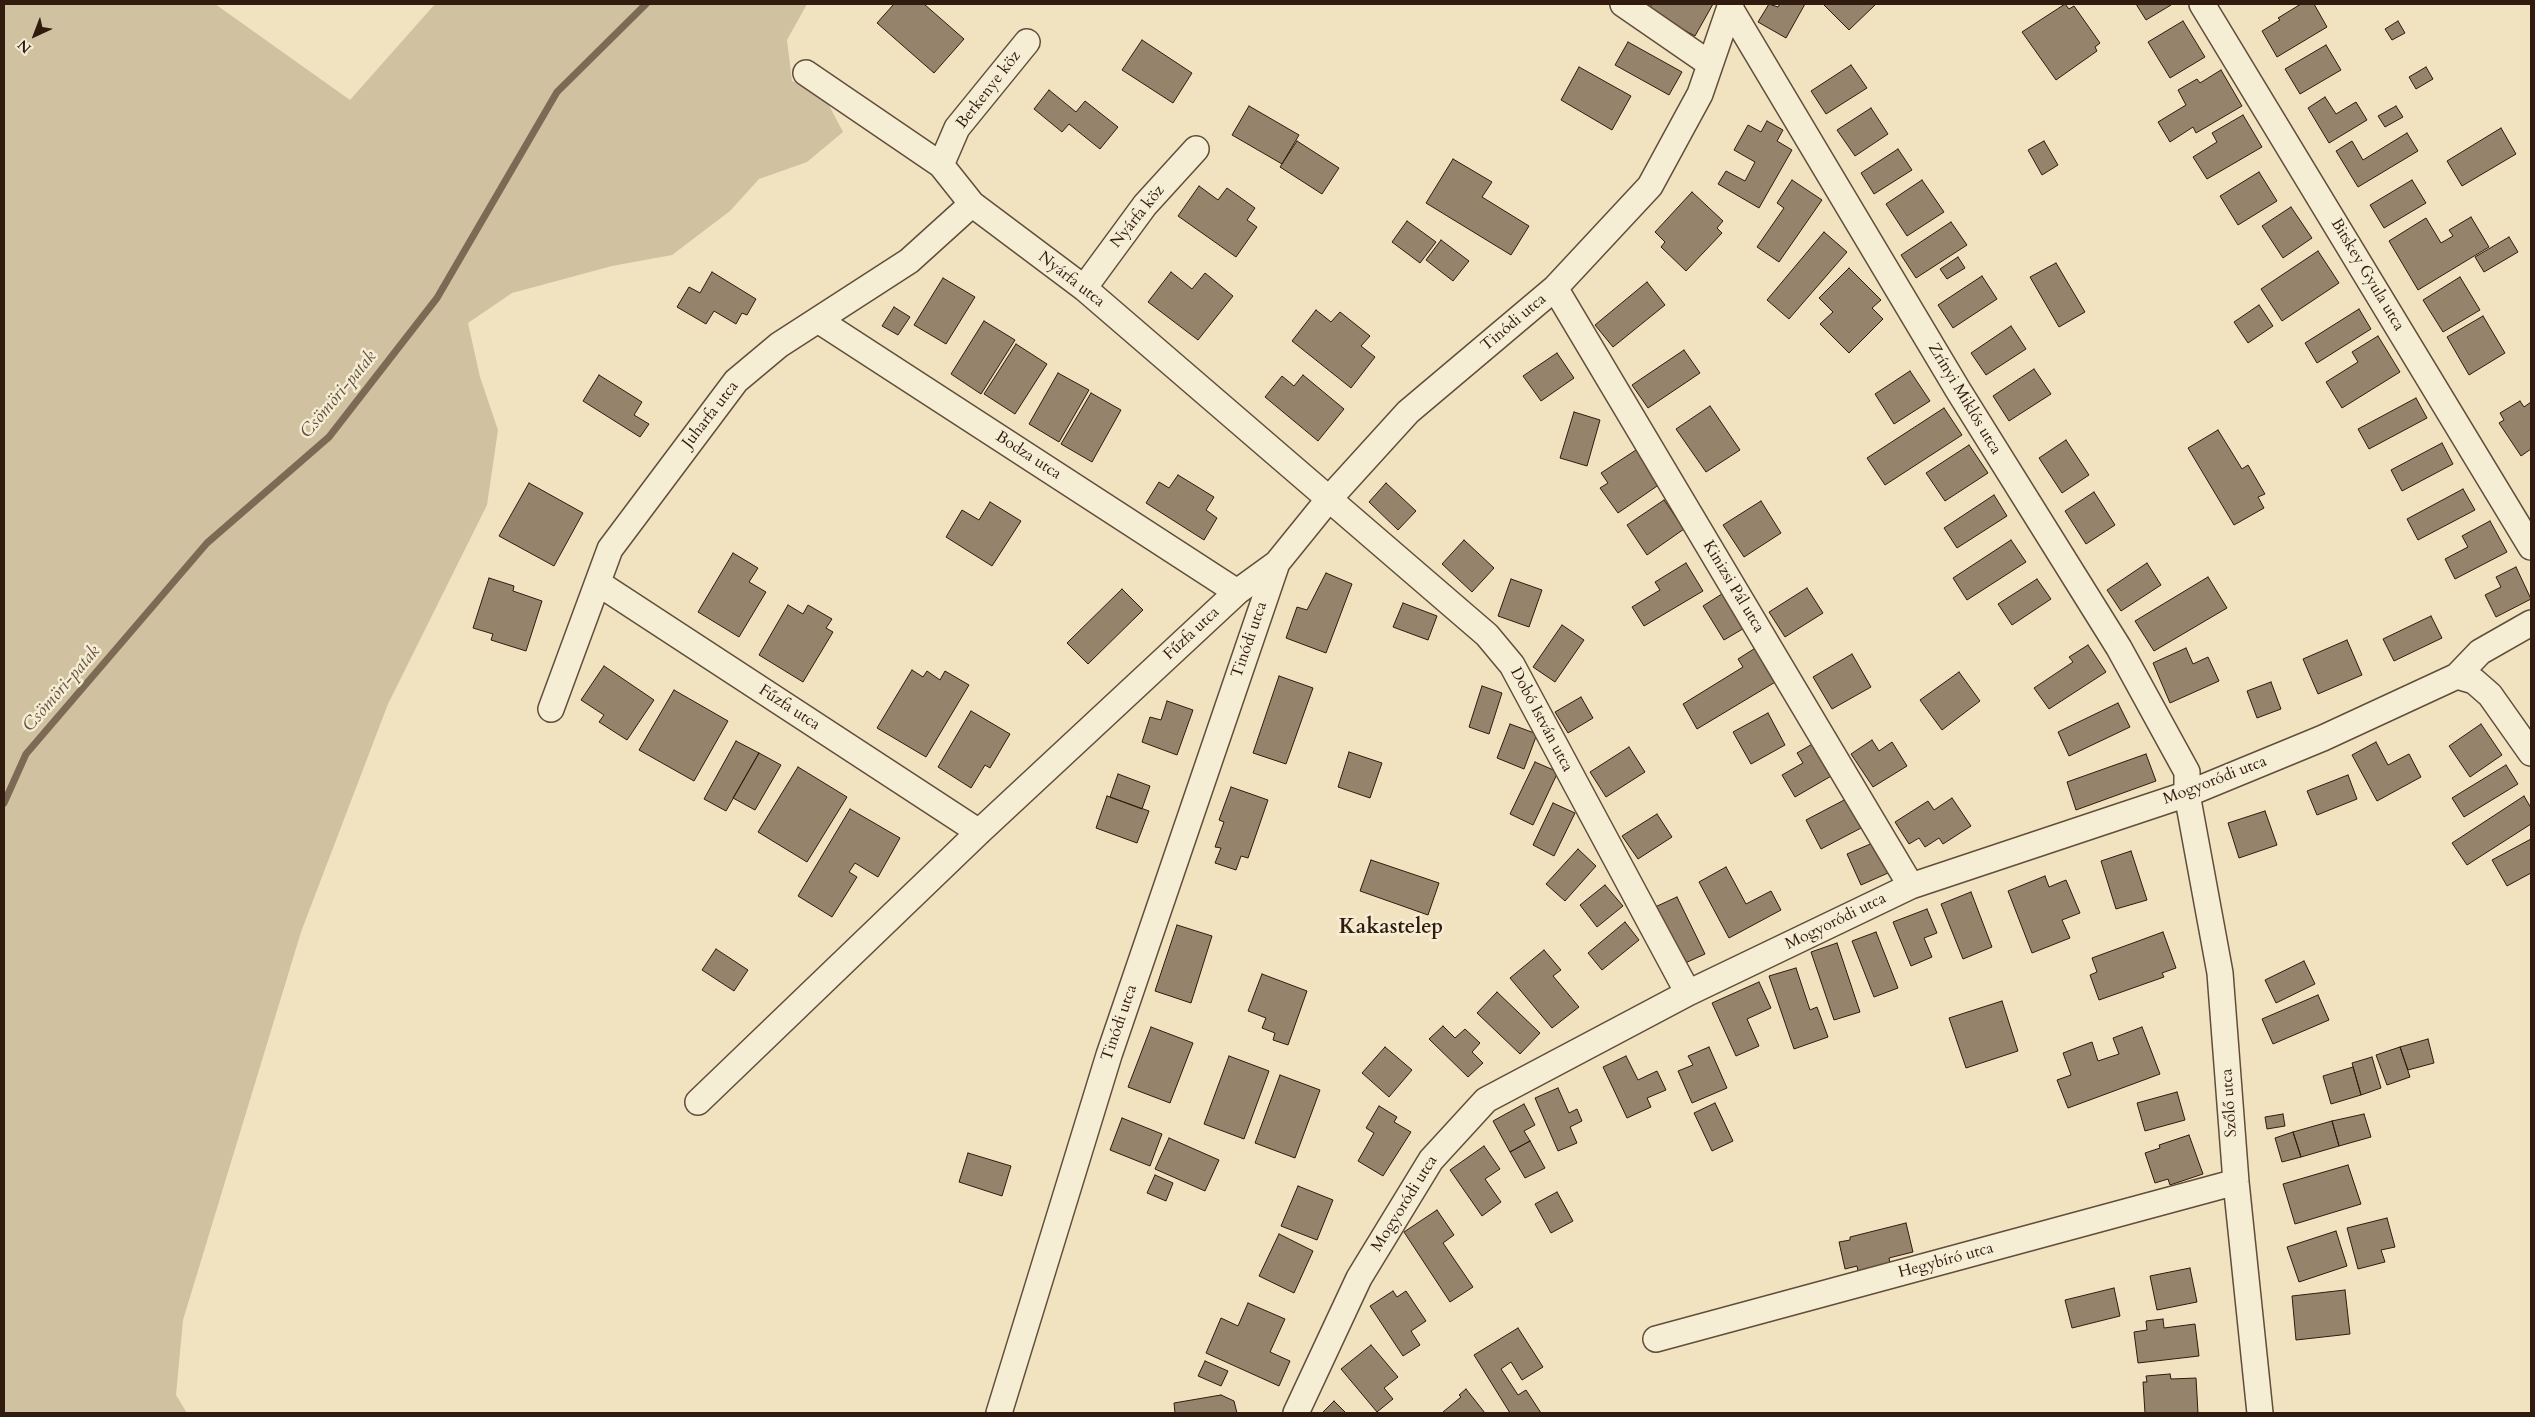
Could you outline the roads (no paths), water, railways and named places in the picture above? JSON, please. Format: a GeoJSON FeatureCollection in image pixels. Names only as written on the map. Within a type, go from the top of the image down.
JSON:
{"type":"FeatureCollection","features":[{"type":"Feature","properties":{"kind":"street"},"geometry":{"type":"LineString","coordinates":[[1623,4],[1710,64]]}},
{"type":"Feature","properties":{"kind":"street","name":"Bitskey Gyula utca"},"geometry":{"type":"LineString","coordinates":[[2202,4],[2531,547]]}},
{"type":"Feature","properties":{"kind":"street","name":"Tinódi utca"},"geometry":{"type":"LineString","coordinates":[[999,1413],[1109,1055],[1277,562],[1328,500],[1408,412],[1555,288],[1650,186],[1700,94],[1731,6]]}},
{"type":"Feature","properties":{"kind":"street","name":"Zrínyi Miklós utca"},"geometry":{"type":"LineString","coordinates":[[1731,6],[1958,390],[2119,648],[2186,772],[2187,794]]}},
{"type":"Feature","properties":{"kind":"street","name":"Berkenye köz"},"geometry":{"type":"LineString","coordinates":[[941,165],[957,128],[1027,42]]}},
{"type":"Feature","properties":{"kind":"street","name":"Nyárfa utca"},"geometry":{"type":"LineString","coordinates":[[806,73],[941,165],[972,204],[1084,288],[1328,500]]}},
{"type":"Feature","properties":{"kind":"street","name":"Nyárfa köz"},"geometry":{"type":"LineString","coordinates":[[1084,288],[1145,206],[1196,149]]}},
{"type":"Feature","properties":{"kind":"street","name":"Juharfa utca"},"geometry":{"type":"LineString","coordinates":[[551,709],[610,549],[736,381],[778,345],[910,261],[972,204]]}},
{"type":"Feature","properties":{"kind":"street","name":"Kinizsi Pál utca"},"geometry":{"type":"LineString","coordinates":[[1555,288],[1911,886]]}},
{"type":"Feature","properties":{"kind":"street","name":"Bodza utca"},"geometry":{"type":"LineString","coordinates":[[818,320],[1237,592]]}},
{"type":"Feature","properties":{"kind":"street","name":"Dobó István utca"},"geometry":{"type":"LineString","coordinates":[[1328,500],[1487,635],[1512,665],[1688,993]]}},
{"type":"Feature","properties":{"kind":"street","name":"Fűzfa utca"},"geometry":{"type":"LineString","coordinates":[[698,1102],[979,832],[1237,592],[1277,562]]}},
{"type":"Feature","properties":{"kind":"street","name":"Fűzfa utca"},"geometry":{"type":"LineString","coordinates":[[598,583],[979,832]]}},
{"type":"Feature","properties":{"kind":"street","name":"Mogyoródi utca"},"geometry":{"type":"LineString","coordinates":[[1296,1413],[1359,1278],[1431,1160],[1486,1100],[1688,993],[1911,886],[2187,794],[2324,738],[2457,676],[2480,652],[2531,623]]}},
{"type":"Feature","properties":{"kind":"street"},"geometry":{"type":"LineString","coordinates":[[2457,676],[2474,681],[2490,695],[2531,753]]}},
{"type":"Feature","properties":{"kind":"street","name":"Szőlő utca"},"geometry":{"type":"LineString","coordinates":[[2187,794],[2220,973],[2236,1182],[2260,1413]]}},
{"type":"Feature","properties":{"kind":"street","name":"Hegybíró utca"},"geometry":{"type":"LineString","coordinates":[[1656,1339],[2236,1182]]}},
{"type":"Feature","properties":{"kind":"waterway","name":"Csömöri-patak"},"geometry":{"type":"LineString","coordinates":[[4,803],[26,754],[207,543],[329,437],[437,298],[557,92],[646,4]]}},
{"type":"Feature","properties":{"kind":"district","name":"Kakastelep"},"geometry":{"type":"Point","coordinates":[1391,928]}}]}
